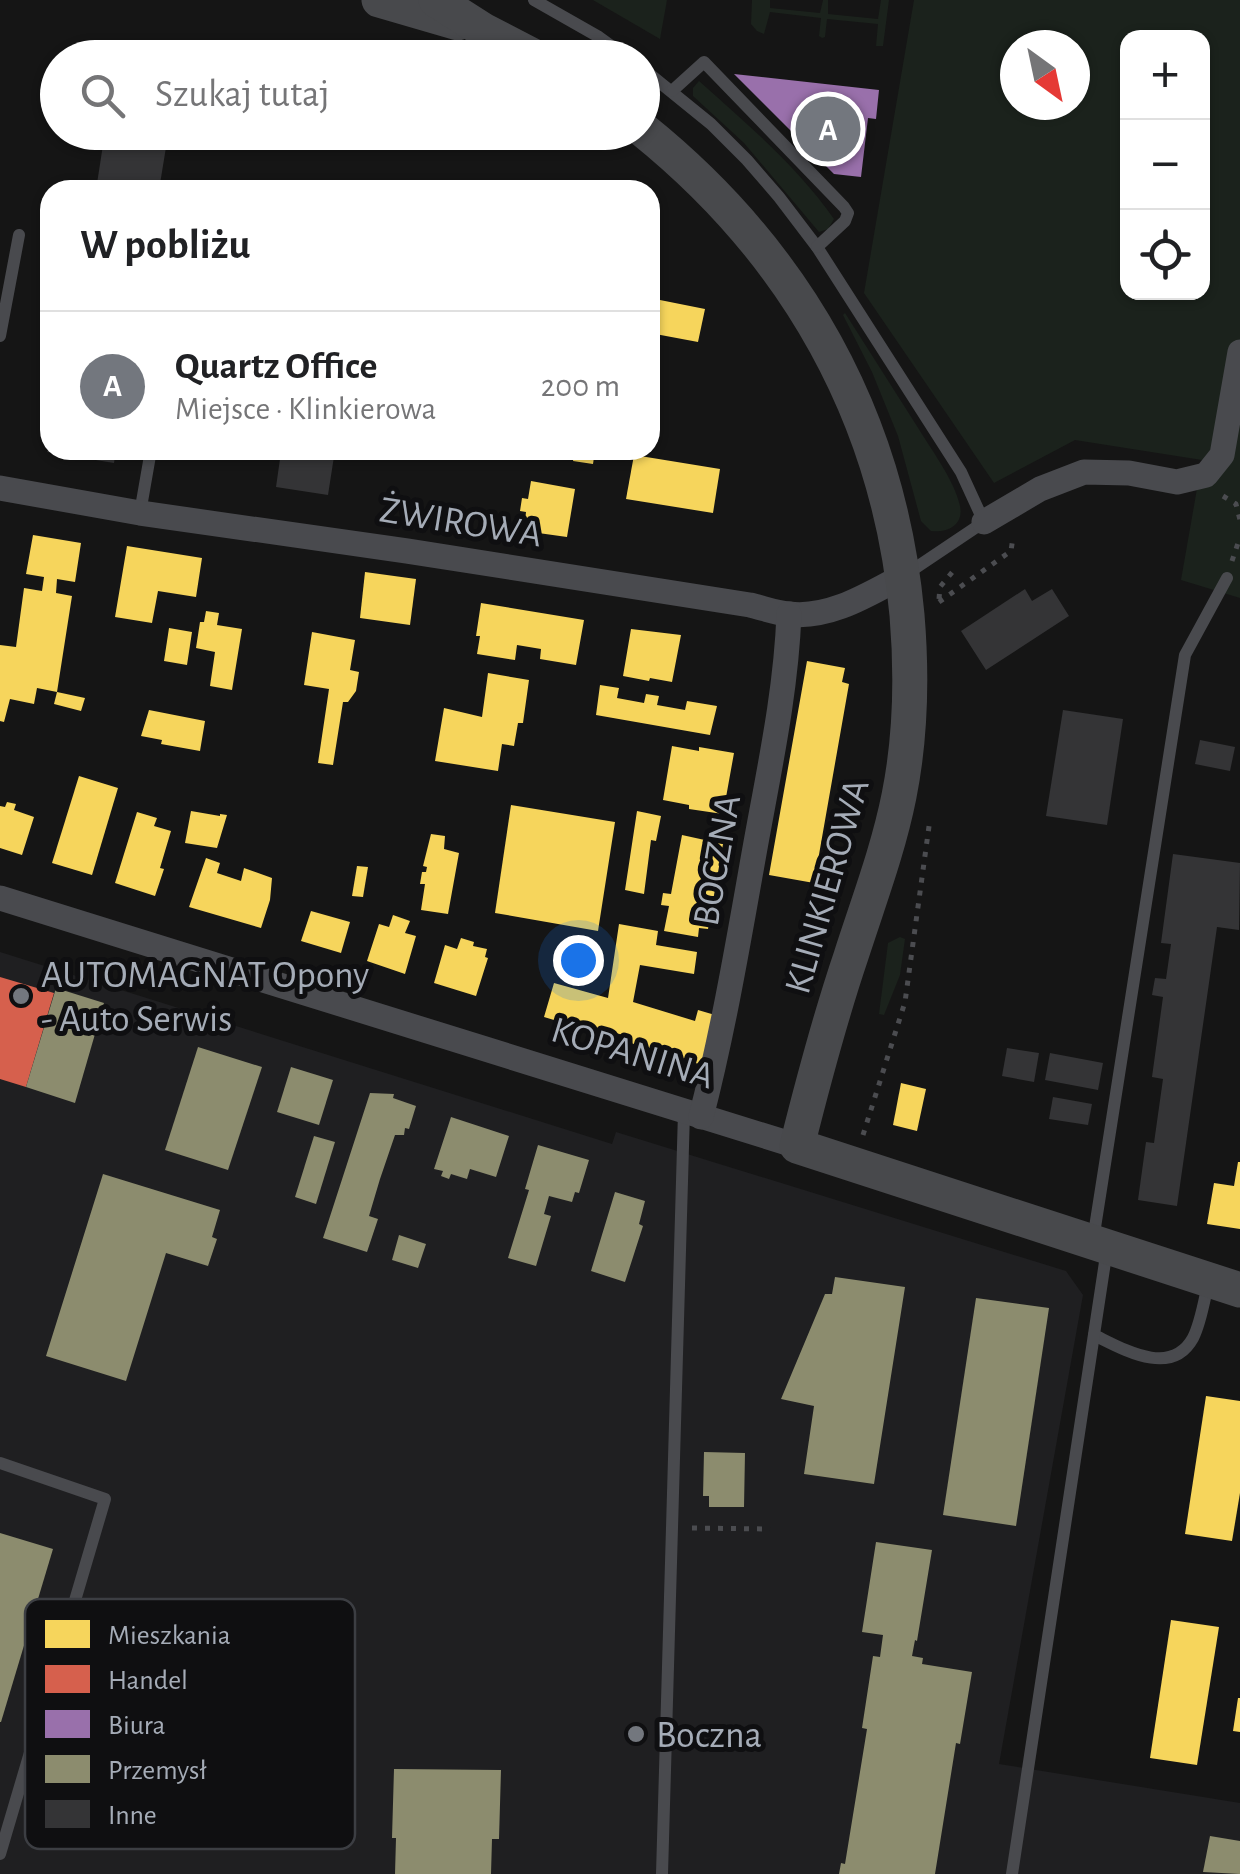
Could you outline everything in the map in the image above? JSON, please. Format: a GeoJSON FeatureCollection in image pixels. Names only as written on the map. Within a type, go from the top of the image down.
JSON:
{"type":"FeatureCollection","features":[{"type":"Feature","properties":{"kind":"street"},"geometry":{"type":"LineString","coordinates":[[380,0],[484,30]]}},
{"type":"Feature","properties":{"kind":"street"},"geometry":{"type":"LineString","coordinates":[[436,0],[503,40]]}},
{"type":"Feature","properties":{"kind":"street","name":"KLINKIEROWA"},"geometry":{"type":"LineString","coordinates":[[660,144],[705,182],[738,218],[806,309],[838,368],[870,444],[892,518],[903,576],[910,682],[900,793],[888,846],[850,958],[797,1146]]}},
{"type":"Feature","properties":{"kind":"street"},"geometry":{"type":"LineString","coordinates":[[984,522],[1040,489],[1084,472],[1129,472],[1178,482],[1206,475],[1222,456],[1240,352]]}},
{"type":"Feature","properties":{"kind":"street","name":"ŻWIROWA"},"geometry":{"type":"LineString","coordinates":[[0,488],[140,513],[750,604],[789,614],[810,615],[836,609],[903,576]]}},
{"type":"Feature","properties":{"kind":"street","name":"BOCZNA"},"geometry":{"type":"LineString","coordinates":[[693,1115],[722,1031],[773,754],[789,614]]}},
{"type":"Feature","properties":{"kind":"street","name":"KOPANINA"},"geometry":{"type":"LineString","coordinates":[[0,898],[852,1163],[1224,1286]]}},
{"type":"Feature","properties":{"kind":"lane"},"geometry":{"type":"LineString","coordinates":[[534,0],[603,40]]}},
{"type":"Feature","properties":{"kind":"lane"},"geometry":{"type":"LineString","coordinates":[[672,91],[704,62],[844,206],[848,213],[845,221],[817,246]]}},
{"type":"Feature","properties":{"kind":"lane"},"geometry":{"type":"LineString","coordinates":[[660,82],[710,124],[780,196],[817,246],[961,472],[984,522],[903,576]]}},
{"type":"Feature","properties":{"kind":"lane"},"geometry":{"type":"LineString","coordinates":[[0,336],[18,235]]}},
{"type":"Feature","properties":{"kind":"lane"},"geometry":{"type":"LineString","coordinates":[[140,513],[148,460]]}},
{"type":"Feature","properties":{"kind":"lane"},"geometry":{"type":"LineString","coordinates":[[1012,1874],[1094,1335],[1100,1245],[1184,654],[1227,578]]}},
{"type":"Feature","properties":{"kind":"lane"},"geometry":{"type":"LineString","coordinates":[[662,1874],[693,1115]]}},
{"type":"Feature","properties":{"kind":"lane"},"geometry":{"type":"LineString","coordinates":[[1094,1335],[1140,1356],[1174,1356],[1193,1338],[1224,1286]]}},
{"type":"Feature","properties":{"kind":"lane"},"geometry":{"type":"LineString","coordinates":[[0,1462],[105,1499],[75,1599]]}},
{"type":"Feature","properties":{"kind":"lane"},"geometry":{"type":"LineString","coordinates":[[0,1854],[25,1769]]}},
{"type":"Feature","properties":{"kind":"path"},"geometry":{"type":"LineString","coordinates":[[939,602],[1011,551],[1014,528]]}},
{"type":"Feature","properties":{"kind":"path"},"geometry":{"type":"LineString","coordinates":[[852,1163],[906,1002]]}},
{"type":"Feature","properties":{"kind":"path"},"geometry":{"type":"LineString","coordinates":[[684,1528],[770,1529]]}},
{"type":"Feature","properties":{"kind":"shaded area"},"geometry":{"type":"Polygon","coordinates":[[[593,0],[667,0],[660,39],[593,0]]]}},
{"type":"Feature","properties":{"kind":"shaded area"},"geometry":{"type":"Polygon","coordinates":[[[752,0],[770,0],[770,8],[820,13],[823,0],[828,0],[828,14],[878,19],[881,0],[889,0],[883,46],[876,46],[878,24],[827,19],[822,38],[821,18],[770,12],[764,34],[751,24],[752,0]]]}},
{"type":"Feature","properties":{"kind":"shaded area"},"geometry":{"type":"Polygon","coordinates":[[[914,0],[1240,0],[1240,598],[1181,580],[1202,460],[1075,440],[994,483],[864,293],[914,0]]]}},
{"type":"Feature","properties":{"kind":"shaded area"},"geometry":{"type":"Polygon","coordinates":[[[699,81],[804,181],[834,219],[828,229],[819,232],[744,143],[693,96],[699,81]]]}},
{"type":"Feature","properties":{"kind":"shaded area"},"geometry":{"type":"Polygon","coordinates":[[[845,313],[953,487],[961,513],[957,523],[948,529],[931,531],[921,521],[898,436],[845,313]]]}},
{"type":"Feature","properties":{"kind":"shaded area"},"geometry":{"type":"Polygon","coordinates":[[[900,937],[905,939],[900,975],[884,1015],[879,1014],[888,943],[900,937]]]}},
{"type":"Feature","properties":{"kind":"shaded area"},"geometry":{"type":"Polygon","coordinates":[[[0,952],[612,1144],[616,1132],[1066,1271],[1083,1295],[999,1764],[1240,1803],[1240,1874],[0,1874],[0,952]]]}},
{"type":"Feature","properties":{"kind":"building: Mieszkania"},"geometry":{"type":"Polygon","coordinates":[[[660,300],[705,309],[698,342],[660,335],[660,300]]]}},
{"type":"Feature","properties":{"kind":"building: Mieszkania"},"geometry":{"type":"Polygon","coordinates":[[[660,459],[720,469],[713,513],[626,499],[633,460],[660,459]]]}},
{"type":"Feature","properties":{"kind":"building: Mieszkania"},"geometry":{"type":"Polygon","coordinates":[[[531,481],[575,489],[567,537],[524,531],[526,512],[520,511],[522,498],[528,499],[531,481]]]}},
{"type":"Feature","properties":{"kind":"building: Mieszkania"},"geometry":{"type":"Polygon","coordinates":[[[33,535],[81,543],[75,582],[57,579],[56,593],[72,596],[57,692],[37,688],[34,704],[10,699],[4,722],[0,721],[0,645],[16,647],[24,588],[42,591],[44,577],[26,574],[33,535]]]}},
{"type":"Feature","properties":{"kind":"building: Mieszkania"},"geometry":{"type":"Polygon","coordinates":[[[127,546],[202,558],[196,597],[158,591],[152,623],[115,617],[127,546]]]}},
{"type":"Feature","properties":{"kind":"building: Mieszkania"},"geometry":{"type":"Polygon","coordinates":[[[365,572],[416,579],[410,625],[360,618],[365,572]]]}},
{"type":"Feature","properties":{"kind":"building: Mieszkania"},"geometry":{"type":"Polygon","coordinates":[[[481,603],[584,620],[576,665],[540,659],[541,649],[517,645],[515,660],[477,654],[481,603]]]}},
{"type":"Feature","properties":{"kind":"building: Mieszkania"},"geometry":{"type":"Polygon","coordinates":[[[206,611],[219,613],[217,625],[242,629],[232,690],[210,686],[215,652],[196,648],[206,611]]]}},
{"type":"Feature","properties":{"kind":"building: Mieszkania"},"geometry":{"type":"Polygon","coordinates":[[[169,628],[192,632],[187,665],[164,661],[169,628]]]}},
{"type":"Feature","properties":{"kind":"building: Mieszkania"},"geometry":{"type":"Polygon","coordinates":[[[631,629],[681,635],[672,682],[623,676],[631,629]]]}},
{"type":"Feature","properties":{"kind":"building: Mieszkania"},"geometry":{"type":"Polygon","coordinates":[[[312,632],[355,640],[350,670],[359,672],[356,691],[348,702],[343,702],[333,765],[318,763],[329,689],[304,685],[312,632]]]}},
{"type":"Feature","properties":{"kind":"building: Mieszkania"},"geometry":{"type":"Polygon","coordinates":[[[807,661],[845,668],[842,682],[849,684],[814,883],[769,875],[807,661]]]}},
{"type":"Feature","properties":{"kind":"building: Mieszkania"},"geometry":{"type":"Polygon","coordinates":[[[488,673],[529,680],[523,723],[518,723],[514,746],[502,744],[498,771],[435,761],[444,708],[482,717],[488,673]]]}},
{"type":"Feature","properties":{"kind":"building: Mieszkania"},"geometry":{"type":"Polygon","coordinates":[[[600,685],[619,688],[617,698],[644,703],[646,694],[659,696],[657,705],[685,710],[687,701],[717,706],[710,735],[596,715],[600,685]]]}},
{"type":"Feature","properties":{"kind":"building: Mieszkania"},"geometry":{"type":"Polygon","coordinates":[[[57,692],[85,698],[81,711],[54,704],[57,692]]]}},
{"type":"Feature","properties":{"kind":"building: Mieszkania"},"geometry":{"type":"Polygon","coordinates":[[[149,710],[205,721],[200,751],[141,736],[149,710]]]}},
{"type":"Feature","properties":{"kind":"building: Mieszkania"},"geometry":{"type":"Polygon","coordinates":[[[672,746],[734,753],[723,814],[663,800],[672,746]]]}},
{"type":"Feature","properties":{"kind":"building: Mieszkania"},"geometry":{"type":"Polygon","coordinates":[[[79,776],[118,788],[92,875],[52,863],[79,776]]]}},
{"type":"Feature","properties":{"kind":"building: Mieszkania"},"geometry":{"type":"Polygon","coordinates":[[[7,802],[16,804],[14,810],[34,817],[22,855],[0,848],[0,806],[5,807],[7,802]]]}},
{"type":"Feature","properties":{"kind":"building: Mieszkania"},"geometry":{"type":"Polygon","coordinates":[[[511,805],[615,822],[598,931],[495,913],[511,805]]]}},
{"type":"Feature","properties":{"kind":"building: Mieszkania"},"geometry":{"type":"Polygon","coordinates":[[[191,811],[227,815],[217,848],[185,843],[191,811]]]}},
{"type":"Feature","properties":{"kind":"building: Mieszkania"},"geometry":{"type":"Polygon","coordinates":[[[637,811],[661,816],[656,841],[651,840],[644,894],[625,890],[637,811]]]}},
{"type":"Feature","properties":{"kind":"building: Mieszkania"},"geometry":{"type":"Polygon","coordinates":[[[137,812],[157,818],[154,826],[171,831],[155,896],[115,883],[137,812]]]}},
{"type":"Feature","properties":{"kind":"building: Mieszkania"},"geometry":{"type":"Polygon","coordinates":[[[431,834],[445,836],[444,849],[459,853],[448,914],[421,910],[425,884],[420,884],[422,872],[426,872],[427,867],[423,866],[431,834]]]}},
{"type":"Feature","properties":{"kind":"building: Mieszkania"},"geometry":{"type":"Polygon","coordinates":[[[682,835],[723,844],[708,929],[699,928],[698,937],[664,931],[669,906],[661,905],[663,893],[671,894],[682,835]]]}},
{"type":"Feature","properties":{"kind":"building: Mieszkania"},"geometry":{"type":"Polygon","coordinates":[[[206,858],[220,863],[217,873],[241,881],[244,868],[272,878],[261,928],[189,907],[206,858]]]}},
{"type":"Feature","properties":{"kind":"building: Mieszkania"},"geometry":{"type":"Polygon","coordinates":[[[357,866],[368,867],[363,897],[352,896],[357,866]]]}},
{"type":"Feature","properties":{"kind":"building: Mieszkania"},"geometry":{"type":"Polygon","coordinates":[[[311,911],[350,922],[341,953],[301,941],[311,911]]]}},
{"type":"Feature","properties":{"kind":"building: Mieszkania"},"geometry":{"type":"Polygon","coordinates":[[[393,915],[410,921],[405,933],[416,936],[405,974],[367,961],[379,924],[389,927],[393,915]]]}},
{"type":"Feature","properties":{"kind":"building: Mieszkania"},"geometry":{"type":"Polygon","coordinates":[[[619,924],[658,931],[656,945],[697,952],[694,974],[640,965],[633,1002],[695,1021],[698,1010],[715,1015],[702,1065],[621,1040],[623,1035],[609,1031],[607,1036],[544,1017],[554,983],[608,998],[619,924]]]}},
{"type":"Feature","properties":{"kind":"building: Mieszkania"},"geometry":{"type":"Polygon","coordinates":[[[461,938],[487,949],[488,958],[476,996],[434,983],[445,945],[457,949],[461,938]]]}},
{"type":"Feature","properties":{"kind":"building: Mieszkania"},"geometry":{"type":"Polygon","coordinates":[[[901,1083],[926,1089],[917,1131],[893,1125],[901,1083]]]}},
{"type":"Feature","properties":{"kind":"building: Mieszkania"},"geometry":{"type":"Polygon","coordinates":[[[1238,1162],[1240,1229],[1207,1224],[1214,1183],[1234,1186],[1238,1162]]]}},
{"type":"Feature","properties":{"kind":"building: Mieszkania"},"geometry":{"type":"Polygon","coordinates":[[[1206,1396],[1240,1401],[1240,1493],[1232,1541],[1185,1534],[1206,1396]]]}},
{"type":"Feature","properties":{"kind":"building: Mieszkania"},"geometry":{"type":"Polygon","coordinates":[[[1171,1620],[1219,1627],[1197,1765],[1150,1758],[1171,1620]]]}},
{"type":"Feature","properties":{"kind":"building: Mieszkania"},"geometry":{"type":"Polygon","coordinates":[[[1240,1698],[1240,1732],[1233,1731],[1240,1698]]]}},
{"type":"Feature","properties":{"kind":"building: Handel"},"geometry":{"type":"Polygon","coordinates":[[[0,977],[54,993],[26,1087],[0,1079],[0,977]]]}},
{"type":"Feature","properties":{"kind":"building: Biura"},"geometry":{"type":"Polygon","coordinates":[[[734,74],[879,90],[876,119],[868,118],[861,177],[834,174],[820,160],[821,142],[799,139],[734,74]]]}},
{"type":"Feature","properties":{"kind":"building: Przemysł"},"geometry":{"type":"Polygon","coordinates":[[[56,988],[104,1003],[75,1103],[26,1087],[56,988]]]}},
{"type":"Feature","properties":{"kind":"building: Przemysł"},"geometry":{"type":"Polygon","coordinates":[[[198,1047],[262,1067],[228,1170],[165,1150],[198,1047]]]}},
{"type":"Feature","properties":{"kind":"building: Przemysł"},"geometry":{"type":"Polygon","coordinates":[[[291,1067],[333,1080],[319,1125],[277,1112],[291,1067]]]}},
{"type":"Feature","properties":{"kind":"building: Przemysł"},"geometry":{"type":"Polygon","coordinates":[[[370,1093],[394,1094],[393,1098],[416,1106],[409,1129],[405,1128],[404,1135],[395,1135],[380,1179],[369,1216],[378,1219],[367,1252],[323,1238],[370,1093]]]}},
{"type":"Feature","properties":{"kind":"building: Przemysł"},"geometry":{"type":"Polygon","coordinates":[[[451,1117],[509,1136],[496,1177],[470,1169],[467,1179],[451,1174],[449,1179],[441,1176],[443,1171],[434,1169],[451,1117]]]}},
{"type":"Feature","properties":{"kind":"building: Przemysł"},"geometry":{"type":"Polygon","coordinates":[[[314,1136],[335,1142],[316,1204],[295,1197],[314,1136]]]}},
{"type":"Feature","properties":{"kind":"building: Przemysł"},"geometry":{"type":"Polygon","coordinates":[[[538,1145],[589,1160],[579,1193],[575,1192],[572,1202],[549,1196],[544,1214],[551,1216],[536,1266],[508,1258],[538,1145]]]}},
{"type":"Feature","properties":{"kind":"building: Przemysł"},"geometry":{"type":"Polygon","coordinates":[[[103,1174],[220,1210],[212,1237],[217,1239],[208,1266],[166,1253],[126,1381],[46,1356],[103,1174]]]}},
{"type":"Feature","properties":{"kind":"building: Przemysł"},"geometry":{"type":"Polygon","coordinates":[[[615,1192],[645,1201],[639,1224],[643,1226],[625,1282],[591,1271],[615,1192]]]}},
{"type":"Feature","properties":{"kind":"building: Przemysł"},"geometry":{"type":"Polygon","coordinates":[[[399,1235],[426,1244],[418,1268],[392,1260],[399,1235]]]}},
{"type":"Feature","properties":{"kind":"building: Przemysł"},"geometry":{"type":"Polygon","coordinates":[[[835,1277],[905,1287],[874,1484],[804,1474],[814,1406],[781,1399],[825,1294],[832,1294],[835,1277]]]}},
{"type":"Feature","properties":{"kind":"building: Przemysł"},"geometry":{"type":"Polygon","coordinates":[[[976,1298],[1049,1308],[1016,1526],[943,1515],[976,1298]]]}},
{"type":"Feature","properties":{"kind":"building: Przemysł"},"geometry":{"type":"Polygon","coordinates":[[[704,1452],[745,1453],[744,1507],[709,1507],[709,1496],[703,1496],[704,1452]]]}},
{"type":"Feature","properties":{"kind":"building: Przemysł"},"geometry":{"type":"Polygon","coordinates":[[[0,1533],[53,1549],[38,1599],[25,1599],[25,1642],[0,1722],[0,1533]]]}},
{"type":"Feature","properties":{"kind":"building: Przemysł"},"geometry":{"type":"Polygon","coordinates":[[[876,1542],[932,1550],[912,1656],[923,1658],[922,1664],[972,1672],[935,1874],[839,1874],[841,1863],[845,1864],[867,1729],[862,1728],[873,1656],[880,1657],[883,1635],[862,1632],[876,1542]]]}},
{"type":"Feature","properties":{"kind":"building: Przemysł"},"geometry":{"type":"Polygon","coordinates":[[[394,1769],[501,1770],[499,1839],[492,1839],[491,1874],[395,1874],[394,1769]]]}},
{"type":"Feature","properties":{"kind":"building: Przemysł"},"geometry":{"type":"Polygon","coordinates":[[[1210,1836],[1240,1841],[1240,1874],[1203,1872],[1210,1836]]]}},
{"type":"Feature","properties":{"kind":"building: Inne"},"geometry":{"type":"Polygon","coordinates":[[[102,150],[166,150],[161,180],[98,180],[102,150]]]}},
{"type":"Feature","properties":{"kind":"building: Inne"},"geometry":{"type":"Polygon","coordinates":[[[280,460],[333,460],[328,495],[276,487],[280,460]]]}},
{"type":"Feature","properties":{"kind":"building: Inne"},"geometry":{"type":"Polygon","coordinates":[[[1025,589],[1032,601],[1052,589],[1069,616],[986,670],[961,631],[1025,589]]]}},
{"type":"Feature","properties":{"kind":"building: Inne"},"geometry":{"type":"Polygon","coordinates":[[[1063,710],[1123,719],[1107,825],[1046,816],[1063,710]]]}},
{"type":"Feature","properties":{"kind":"building: Inne"},"geometry":{"type":"Polygon","coordinates":[[[1200,740],[1235,747],[1230,771],[1195,764],[1200,740]]]}},
{"type":"Feature","properties":{"kind":"building: Inne"},"geometry":{"type":"Polygon","coordinates":[[[1173,854],[1240,863],[1239,930],[1217,927],[1177,1206],[1138,1200],[1146,1142],[1154,1143],[1163,1079],[1152,1077],[1163,997],[1152,995],[1155,978],[1166,979],[1171,944],[1161,943],[1173,854]]]}},
{"type":"Feature","properties":{"kind":"building: Inne"},"geometry":{"type":"Polygon","coordinates":[[[1007,1048],[1039,1053],[1034,1082],[1002,1076],[1007,1048]]]}},
{"type":"Feature","properties":{"kind":"building: Inne"},"geometry":{"type":"Polygon","coordinates":[[[1050,1053],[1103,1063],[1098,1090],[1045,1080],[1050,1053]]]}},
{"type":"Feature","properties":{"kind":"building: Inne"},"geometry":{"type":"Polygon","coordinates":[[[1053,1097],[1092,1104],[1088,1125],[1049,1119],[1053,1097]]]}},
{"type":"Feature","properties":{"kind":"place","name":"Quartz Office"},"geometry":{"type":"Point","coordinates":[828,129]}},
{"type":"Feature","properties":{"kind":"place","name":"AUTOMAGNAT Opony - Auto Serwis"},"geometry":{"type":"Point","coordinates":[21,996]}},
{"type":"Feature","properties":{"kind":"place","name":"Boczna"},"geometry":{"type":"Point","coordinates":[636,1734]}}]}
